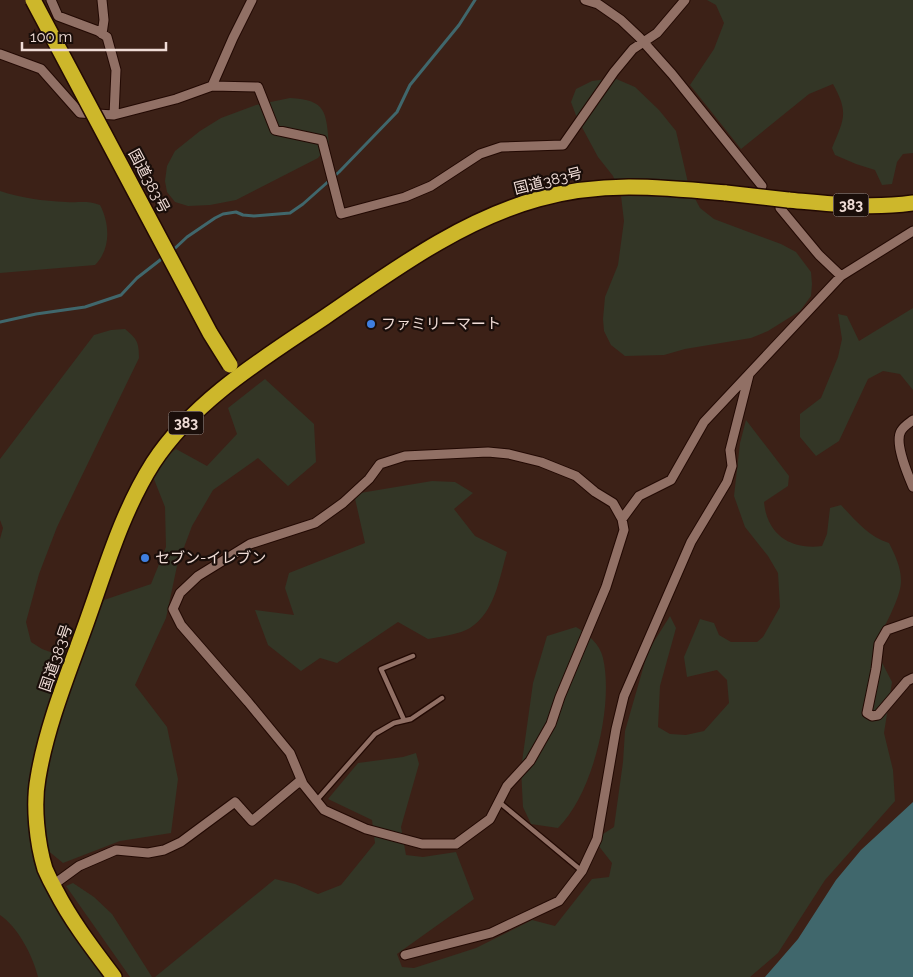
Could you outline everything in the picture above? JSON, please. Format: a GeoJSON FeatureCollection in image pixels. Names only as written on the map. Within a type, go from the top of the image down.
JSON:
{"type":"FeatureCollection","features":[{"type":"Feature","properties":{"kind":"highway","name":"国道383号"},"geometry":{"type":"LineString","coordinates":[[33,0],[206,324],[234,370]]}},
{"type":"Feature","properties":{"kind":"highway","name":"国道383号"},"geometry":{"type":"LineString","coordinates":[[114,977],[68,914],[46,870],[38,838],[37,781],[44,750],[67,676],[116,538],[134,498],[154,461],[234,370],[441,241],[492,215],[537,199],[601,187],[651,186],[726,193],[784,205],[885,206],[913,203]]}},
{"type":"Feature","properties":{"kind":"street"},"geometry":{"type":"LineString","coordinates":[[51,0],[58,16],[107,37],[116,70],[114,115]]}},
{"type":"Feature","properties":{"kind":"street"},"geometry":{"type":"LineString","coordinates":[[102,0],[104,20],[102,34]]}},
{"type":"Feature","properties":{"kind":"street"},"geometry":{"type":"LineString","coordinates":[[212,86],[252,0]]}},
{"type":"Feature","properties":{"kind":"street"},"geometry":{"type":"LineString","coordinates":[[586,0],[598,4],[620,20],[644,42],[762,186]]}},
{"type":"Feature","properties":{"kind":"street"},"geometry":{"type":"LineString","coordinates":[[0,54],[41,70],[80,113],[114,115],[176,100],[212,86],[258,87],[275,130],[322,140],[341,214],[405,197],[431,186],[480,154],[501,147],[563,145],[614,72],[633,49],[657,32],[685,0]]}},
{"type":"Feature","properties":{"kind":"street"},"geometry":{"type":"LineString","coordinates":[[784,205],[819,255],[841,276]]}},
{"type":"Feature","properties":{"kind":"street"},"geometry":{"type":"LineString","coordinates":[[622,519],[639,496],[671,480],[704,422],[841,276],[913,230]]}},
{"type":"Feature","properties":{"kind":"street"},"geometry":{"type":"LineString","coordinates":[[405,955],[491,933],[559,901],[582,871],[597,839],[616,728],[624,696],[691,542],[727,482],[732,466],[730,450],[750,375]]}},
{"type":"Feature","properties":{"kind":"street"},"geometry":{"type":"LineString","coordinates":[[913,420],[901,431],[898,440],[904,466],[913,487]]}},
{"type":"Feature","properties":{"kind":"street"},"geometry":{"type":"LineString","coordinates":[[488,452],[510,454],[541,462],[576,476],[594,492],[613,503],[622,519],[624,530],[606,587],[560,697],[551,724],[530,761],[507,786],[490,819],[456,844],[422,844],[366,829],[324,810],[302,780],[290,753],[181,625],[173,609],[180,593],[198,576],[250,544],[314,523],[349,497],[369,479],[380,464],[405,456],[488,452]]}},
{"type":"Feature","properties":{"kind":"street"},"geometry":{"type":"LineString","coordinates":[[913,621],[887,630],[879,644],[868,713],[872,716],[878,715],[907,681],[913,678]]}},
{"type":"Feature","properties":{"kind":"street"},"geometry":{"type":"LineString","coordinates":[[53,885],[79,866],[116,850],[148,852],[164,850],[181,842],[235,802],[252,821],[302,780]]}},
{"type":"Feature","properties":{"kind":"lane"},"geometry":{"type":"LineString","coordinates":[[404,720],[382,669],[413,656]]}},
{"type":"Feature","properties":{"kind":"lane"},"geometry":{"type":"LineString","coordinates":[[316,801],[374,734],[394,723],[411,718],[442,698]]}},
{"type":"Feature","properties":{"kind":"lane"},"geometry":{"type":"LineString","coordinates":[[499,802],[582,871]]}},
{"type":"Feature","properties":{"kind":"green space"},"geometry":{"type":"Polygon","coordinates":[[[707,0],[913,0],[913,153],[903,154],[897,162],[892,184],[882,185],[875,170],[835,155],[832,148],[842,123],[843,109],[833,84],[809,94],[741,149],[690,85],[714,49],[724,23],[716,5],[707,0]]]}},
{"type":"Feature","properties":{"kind":"green space"},"geometry":{"type":"Polygon","coordinates":[[[614,78],[635,87],[659,110],[676,131],[689,187],[700,208],[714,219],[781,244],[796,252],[811,272],[812,284],[811,296],[800,311],[768,331],[751,338],[685,349],[664,355],[625,356],[611,345],[604,331],[603,319],[605,297],[618,265],[624,221],[621,196],[613,176],[598,157],[577,118],[571,102],[576,89],[592,81],[614,78]]]}},
{"type":"Feature","properties":{"kind":"green space"},"geometry":{"type":"Polygon","coordinates":[[[290,98],[302,99],[318,105],[325,116],[329,145],[318,158],[236,200],[210,205],[188,206],[175,202],[167,192],[165,181],[167,166],[175,151],[200,131],[221,118],[256,105],[290,98]]]}},
{"type":"Feature","properties":{"kind":"green space"},"geometry":{"type":"Polygon","coordinates":[[[0,191],[41,200],[87,202],[100,205],[106,220],[107,236],[104,252],[100,259],[95,265],[0,273],[0,191]]]}},
{"type":"Feature","properties":{"kind":"green space"},"geometry":{"type":"Polygon","coordinates":[[[913,308],[913,390],[900,374],[883,371],[868,379],[839,441],[816,456],[800,437],[800,414],[821,398],[838,357],[842,339],[838,314],[847,316],[859,341],[913,308]]]}},
{"type":"Feature","properties":{"kind":"green space"},"geometry":{"type":"Polygon","coordinates":[[[125,329],[136,341],[139,358],[57,527],[39,574],[26,622],[31,642],[42,649],[56,654],[70,651],[85,638],[104,600],[151,584],[166,547],[165,507],[150,469],[176,449],[207,466],[237,434],[228,408],[265,379],[314,424],[316,462],[288,486],[258,458],[213,490],[192,526],[177,566],[166,618],[135,685],[167,727],[178,779],[171,833],[120,841],[63,863],[35,840],[109,977],[38,977],[19,934],[0,915],[0,539],[3,528],[0,520],[0,459],[94,335],[111,330],[125,329]]]}},
{"type":"Feature","properties":{"kind":"green space"},"geometry":{"type":"Polygon","coordinates":[[[746,420],[789,476],[788,486],[764,502],[766,514],[775,531],[791,543],[811,547],[822,546],[827,534],[830,508],[841,505],[875,537],[889,543],[901,576],[898,597],[874,647],[892,682],[884,733],[893,770],[895,801],[825,880],[778,953],[750,977],[155,977],[275,879],[295,884],[318,894],[341,885],[375,843],[372,820],[328,799],[358,763],[403,757],[416,753],[419,764],[401,827],[406,855],[423,857],[456,852],[474,899],[397,954],[402,967],[414,968],[476,948],[532,920],[555,926],[592,879],[609,877],[612,863],[598,845],[603,834],[614,827],[623,762],[625,731],[648,651],[670,616],[676,628],[660,686],[658,727],[670,734],[686,735],[704,731],[729,703],[727,680],[717,670],[687,677],[684,657],[700,619],[714,623],[719,635],[731,642],[757,642],[763,637],[780,607],[778,573],[768,556],[745,527],[734,496],[740,443],[746,420]]]}},
{"type":"Feature","properties":{"kind":"green space"},"geometry":{"type":"Polygon","coordinates":[[[432,481],[455,482],[473,493],[454,509],[475,536],[507,552],[491,604],[478,621],[470,628],[461,632],[428,639],[398,622],[337,663],[320,658],[301,671],[268,645],[255,610],[294,615],[285,588],[289,573],[365,543],[354,494],[432,481]]]}},
{"type":"Feature","properties":{"kind":"green space"},"geometry":{"type":"Polygon","coordinates":[[[576,627],[593,640],[603,658],[606,677],[606,700],[598,748],[591,772],[581,794],[570,813],[558,828],[531,824],[523,807],[521,769],[533,683],[547,636],[576,627]]]}},
{"type":"Feature","properties":{"kind":"green space"},"geometry":{"type":"Polygon","coordinates":[[[73,883],[94,897],[112,914],[152,977],[130,977],[66,886],[73,883]]]}},
{"type":"Feature","properties":{"kind":"water"},"geometry":{"type":"Polygon","coordinates":[[[913,802],[913,977],[765,977],[798,939],[836,880],[861,850],[913,802]]]}},
{"type":"Feature","properties":{"kind":"waterway"},"geometry":{"type":"LineString","coordinates":[[171,252],[187,237],[223,214],[236,212],[254,216],[290,213],[303,204],[339,172],[397,112],[410,85],[459,25],[475,0]]}},
{"type":"Feature","properties":{"kind":"waterway"},"geometry":{"type":"LineString","coordinates":[[0,322],[36,314],[85,307],[121,295],[137,278],[164,257]]}},
{"type":"Feature","properties":{"kind":"place","name":"ファミリーマート"},"geometry":{"type":"Point","coordinates":[371,324]}},
{"type":"Feature","properties":{"kind":"place","name":"セブン-イレブン"},"geometry":{"type":"Point","coordinates":[145,558]}}]}
